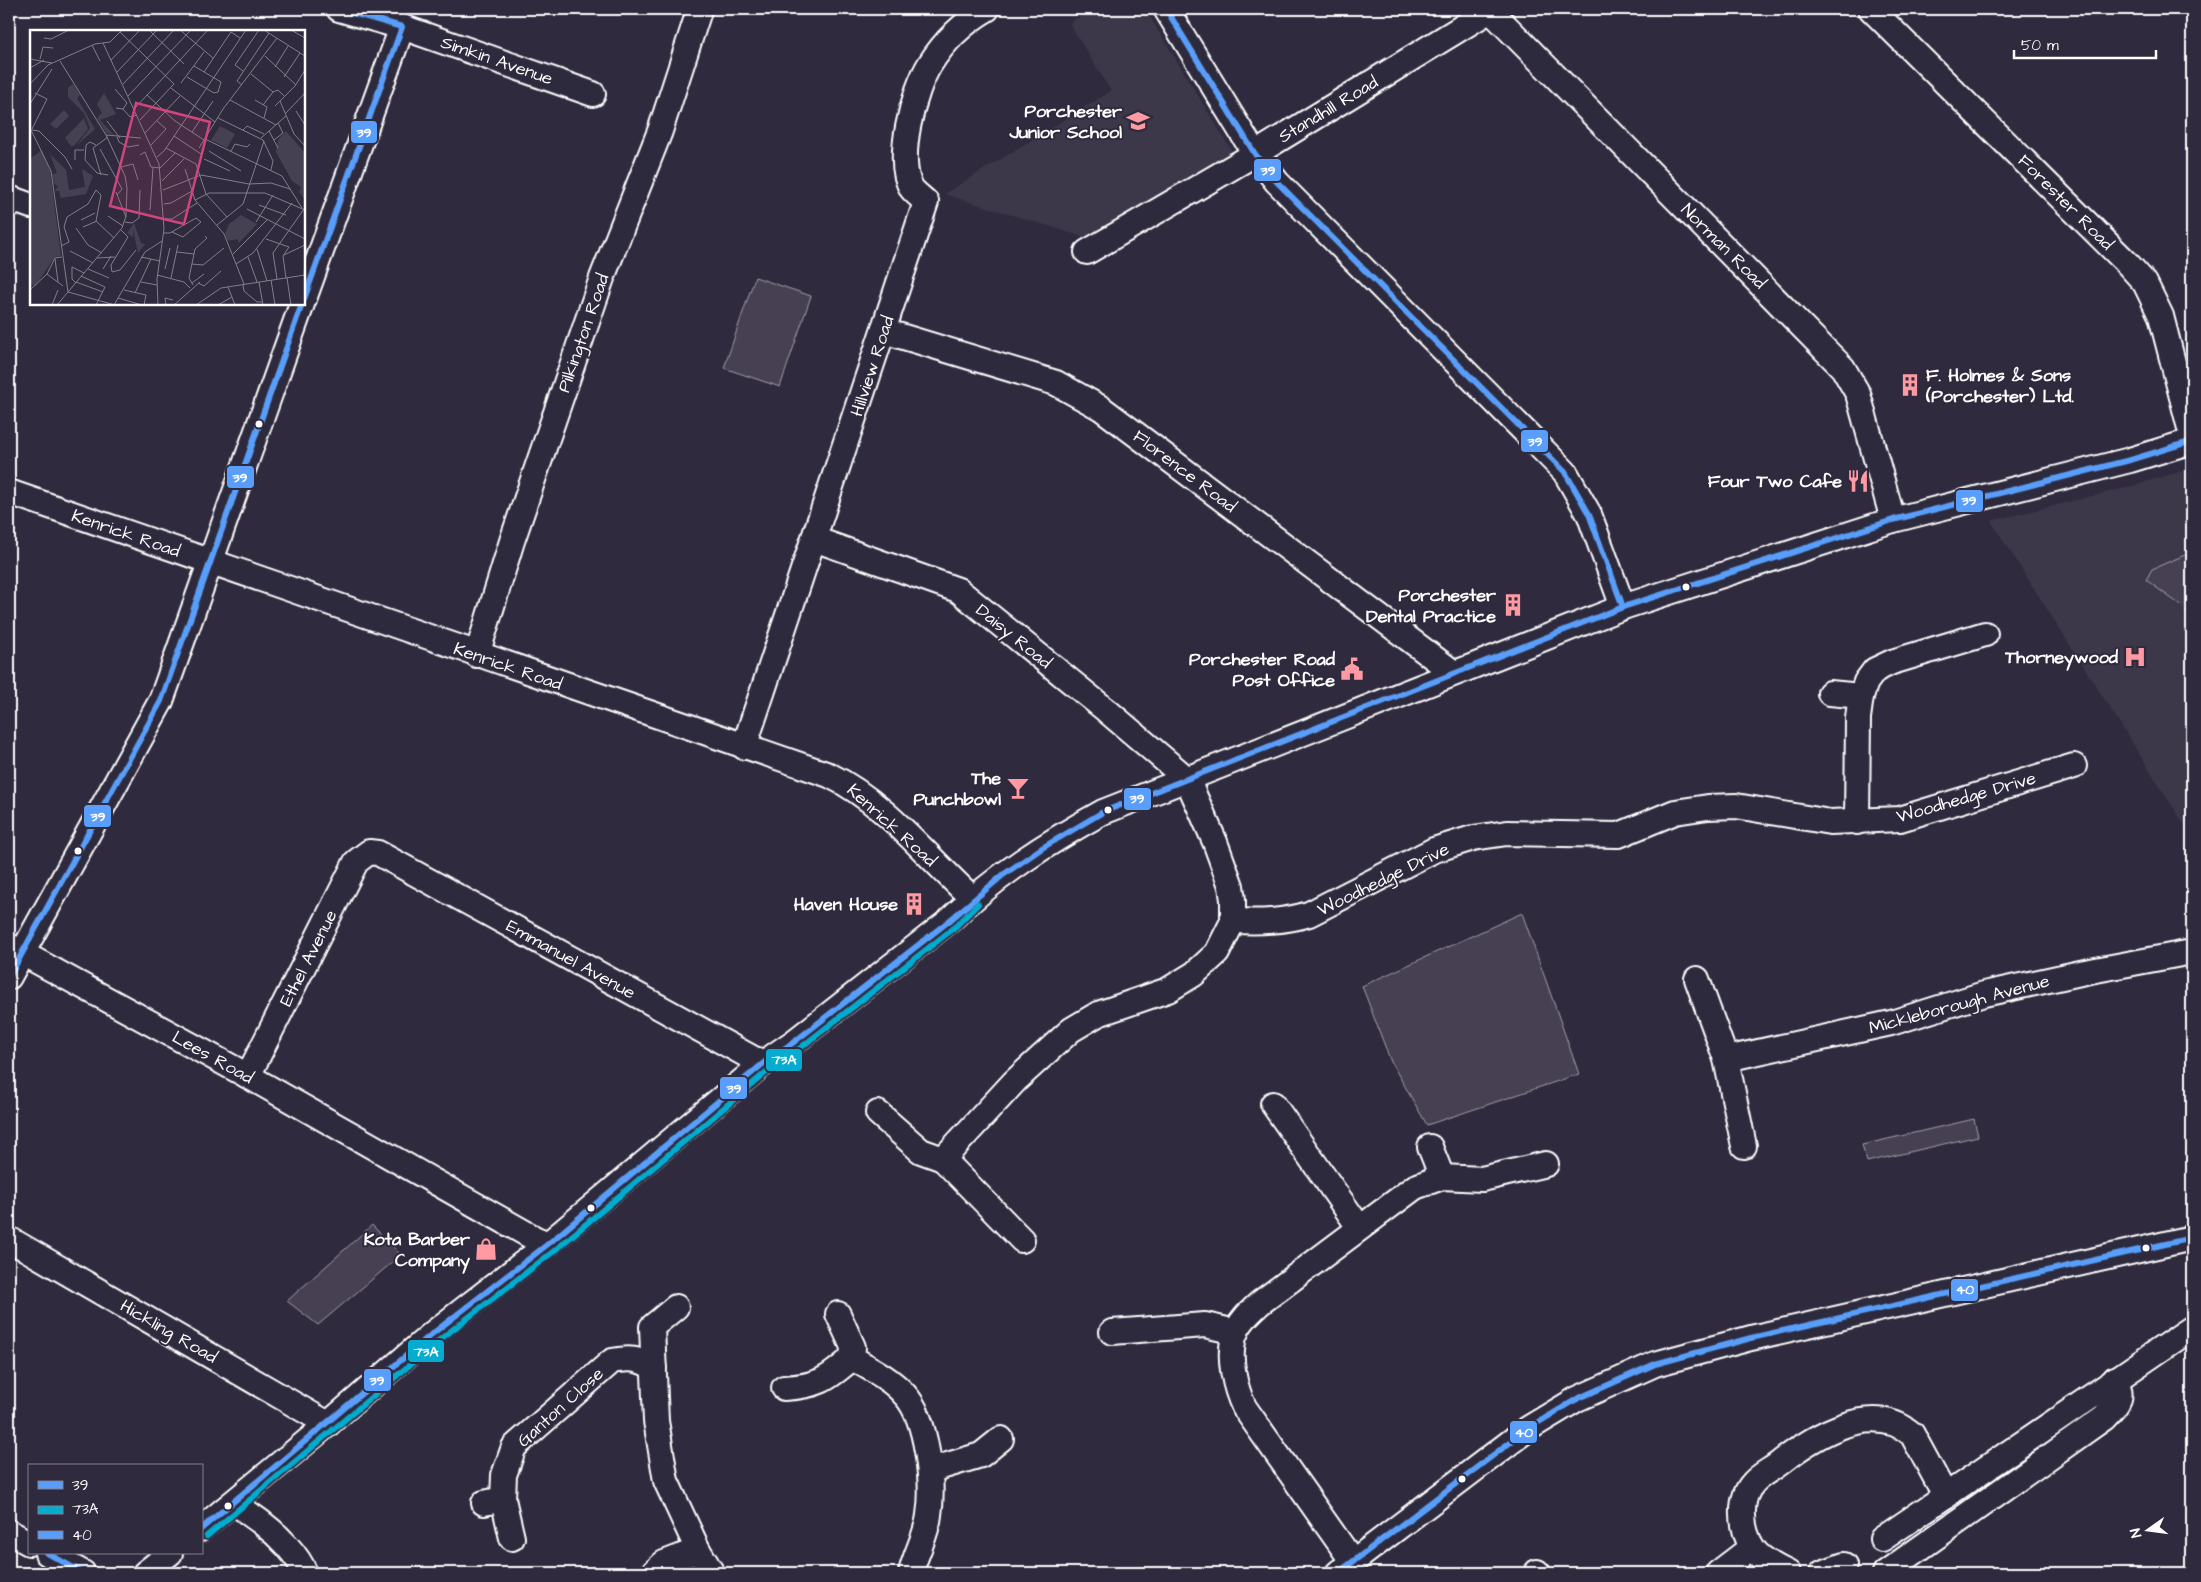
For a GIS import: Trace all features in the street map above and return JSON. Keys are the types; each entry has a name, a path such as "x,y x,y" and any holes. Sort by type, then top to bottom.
{"street":[{"name":"Simkin Avenue","path":"339,9 365,12 402,27 593,94"},
{"name":"Hillview Road","path":"744,747 926,202 912,188 906,173 904,154 910,119 918,90 929,65 945,43 965,22 987,9"},
{"path":"1166,9 1306,213 1565,472 1589,514 1623,607"},
{"name":"Standhill Road","path":"1086,252 1263,149 1491,9"},
{"name":"Norman Road","path":"1491,9 1843,368 1858,394 1893,520"},
{"name":"Forester Road","path":"1871,9 2127,262 2145,283 2161,316 2192,436"},
{"name":"Pilkington Road","path":"476,655 512,541 598,287 660,131 698,14"},
{"path":"305,296 402,27"},
{"path":"9,198 30,206"},
{"path":"9,977 15,949 162,701 302,305"},
{"name":"Florence Road","path":"884,330 1056,383 1101,408 1454,673"},
{"path":"202,1527 328,1424 432,1334 548,1244 765,1062 794,1042 949,921 972,898 1013,866 1077,826 1103,812 1623,607 1893,520 2130,460 2192,441"},
{"name":"Kenrick Road","path":"9,492 476,655 829,775 851,785 972,898"},
{"name":"Daisy Road","path":"814,539 958,590 1187,780"},
{"path":"1857,822 1860,696 1866,682 1875,670 1892,662 1985,634"},
{"path":"1830,693 1860,696"},
{"name":"Woodhedge Drive","path":"1232,921 1288,920 1309,914 1434,850 1472,838 1507,833 1620,835 1675,812 1708,807 1736,806 1830,822 1857,822 1900,818 2074,766"},
{"path":"943,1159 1014,1081 1064,1036 1098,1014 1168,990 1194,974 1218,952 1232,921 1234,900 1231,886 1215,842 1187,780"},
{"name":"Ethel Avenue","path":"248,1076 356,862 369,852 378,853"},
{"name":"Emmanuel Avenue","path":"378,853 688,1024 754,1059 765,1062"},
{"name":"Lees Road","path":"15,949 248,1076 534,1238 548,1244"},
{"name":"Mickleborough Avenue","path":"1726,1060 1891,1023 1984,994 2085,972 2192,952"},
{"path":"1697,979 1726,1060 1744,1146"},
{"path":"1273,1104 1359,1227"},
{"path":"878,1114 921,1151 943,1159 1022,1240"},
{"path":"1430,1147 1442,1177"},
{"path":"1546,1164 1482,1179 1442,1177 1415,1187 1359,1227 1260,1303 1240,1324 1236,1332 1234,1337 1233,1364 1238,1394 1244,1407 1346,1568 1529,1428 1577,1399 1655,1364 1751,1338 2192,1238"},
{"name":"Hickling Road","path":"9,1239 328,1424"},
{"path":"676,1307 652,1326 656,1421 666,1481 698,1550 712,1573"},
{"path":"784,1388 804,1387 820,1383 852,1358 853,1347 838,1314"},
{"path":"1112,1332 1205,1325 1236,1332"},
{"path":"1882,1539 2192,1328"},
{"name":"Ganton Close","path":"512,1538 493,1501 514,1447 612,1361 630,1358 642,1360 654,1368"},
{"path":"852,1358 892,1383 906,1395 914,1408 931,1470 929,1517 911,1573"},
{"path":"1885,1573 2104,1418 2117,1405 2120,1397 2121,1390 2115,1379"},
{"path":"1788,1573 1768,1561 1752,1547 1742,1513 1746,1494 1754,1482 1807,1442 1835,1428 1880,1421 1904,1428 1912,1434 1945,1495"},
{"path":"931,1470 981,1455 1001,1439"},
{"path":"236,1501 243,1512 263,1523 290,1550 305,1573"},
{"path":"9,1532 28,1542"},
{"path":"1718,1573 1752,1547"},
{"path":"653,1573 664,1563 698,1550"},
{"path":"50,1554 83,1573"},
{"path":"145,1573 169,1554"}],"shaded area":[{"name":"Porchester Junior School","path":"1093,9 1145,9 1232,151 1087,238 944,194 1111,91 1069,23"},
{"path":"755,277 811,296 780,387 724,368"},
{"name":"Thorneywood","path":"2192,468 2192,793 2185,826 1991,521 2129,487"},
{"path":"2192,552 2192,617 2179,604 2146,580 2152,569"},
{"path":"1522,913 1579,1074 1427,1125 1391,1062 1362,986"},
{"path":"1974,1119 1978,1136 1867,1162 1862,1145"},
{"path":"372,1225 401,1255 318,1325 287,1301"}],"transit line":[{"name":"39","path":"305,296 402,27 339,9"},
{"name":"39","path":"1166,9 1255,154 1277,182 1565,472 1589,514 1623,607"},
{"name":"39","path":"9,977 161,701 302,305"},
{"name":"39","path":"202,1528 432,1334 548,1244 765,1062 794,1042 949,921 1003,875 1042,848 1103,812 1623,607 1893,520 2130,460 2192,441"},
{"name":"73A","path":"207,1536 438,1341 554,1251 770,1069 799,1049 954,928 978,904"},
{"name":"40","path":"1338,1573 1529,1428 1577,1399 1655,1364 1751,1338 2192,1238"},
{"name":"39","path":"49,1554 83,1573"}],"place":[{"name":"Porchester Junior School","path":"1138,121"},
{"name":"F. Holmes & Sons (Porchester) Ltd.","path":"1910,385"},
{"name":"Four Two Cafe","path":"1858,481"},
{"name":"Porchester Dental Practice","path":"1513,605"},
{"name":"Thorneywood","path":"2135,657"},
{"name":"Porchester Road Post Office","path":"1352,669"},
{"name":"The Punchbowl","path":"1018,788"},
{"name":"Haven House","path":"914,904"},
{"name":"Kota Barber Company","path":"486,1249"}]}
